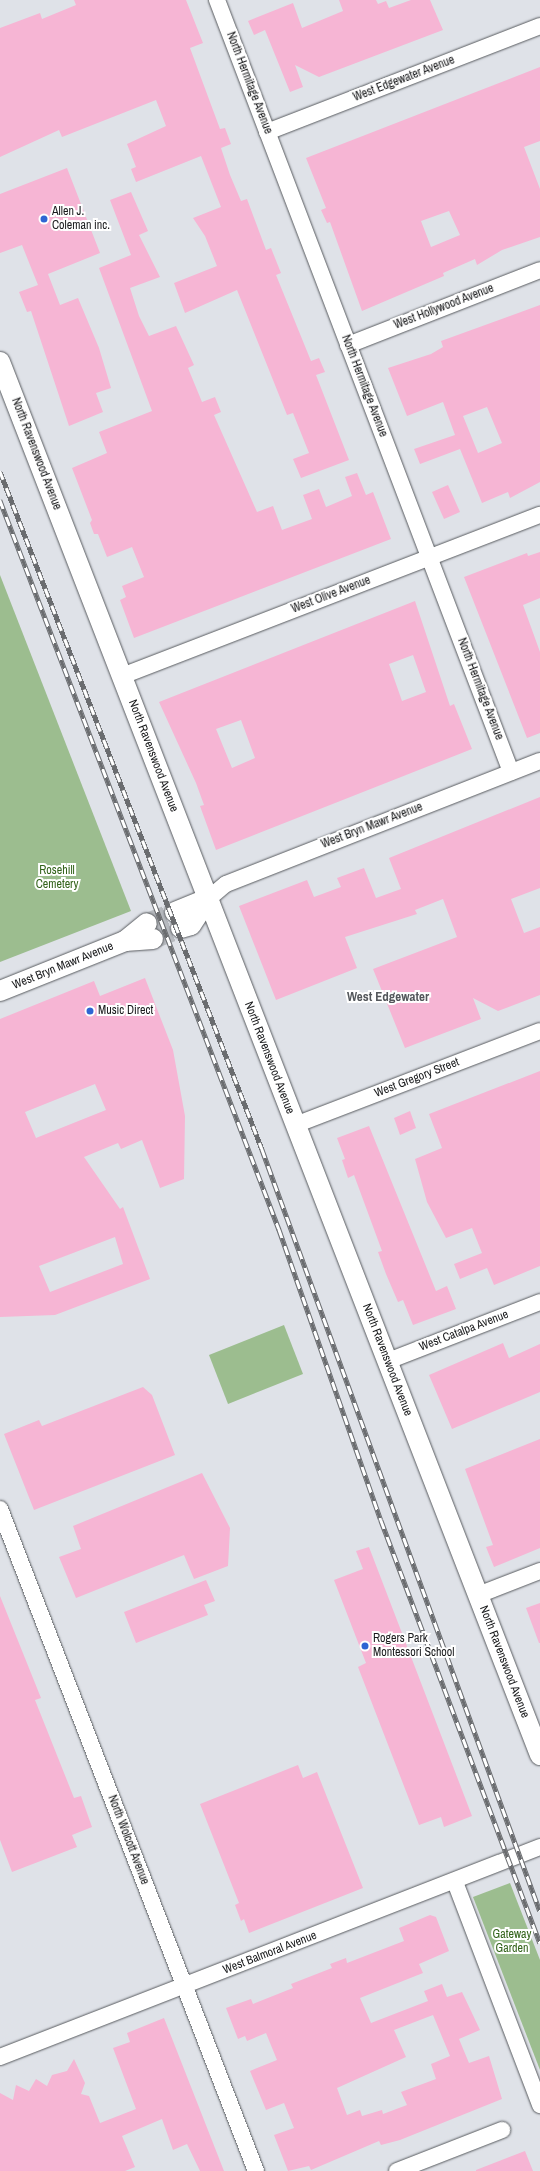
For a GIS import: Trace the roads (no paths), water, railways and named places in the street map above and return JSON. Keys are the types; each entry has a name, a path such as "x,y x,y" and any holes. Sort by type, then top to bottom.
{"street":[{"name":"North Hermitage Avenue","path":"217,0 511,772"},
{"name":"West Edgewater Avenue","path":"267,132 540,26"},
{"name":"West Hollywood Avenue","path":"348,345 540,270"},
{"name":"North Ravenswood Avenue","path":"0,362 540,1755"},
{"name":"West Olive Avenue","path":"122,676 540,515"},
{"name":"West Bryn Mawr Avenue","path":"178,920 192,925 208,899 226,884 540,761"},
{"name":"West Bryn Mawr Avenue","path":"0,991 150,931"},
{"name":"West Gregory Street","path":"295,1125 540,1031"},
{"name":"West Catalpa Avenue","path":"388,1361 540,1302"},
{"name":"North Wolcott Avenue","path":"0,1509 256,2171"},
{"path":"478,1595 540,1571"},
{"name":"West Balmoral Avenue","path":"0,2057 455,1882 540,1847"},
{"path":"455,1882 540,2105"},
{"path":"398,2171 502,2130"}],"tunnel":[{"path":"147,923 175,912"},
{"path":"153,939 181,928"}],"railway":[{"path":"0,471 262,1149 540,1911"},
{"path":"0,500 279,1229 381,1520 540,1943"}],"place":[{"name":"Allen J. Coleman inc.","path":"44,219"},
{"name":"Music Direct","path":"90,1011"},
{"name":"Rogers Park Montessori School","path":"365,1646"}],"district":[{"name":"West Edgewater","path":"388,997"}],"park label":[{"name":"Rosehill Cemetery","path":"57,878"},
{"name":"Gateway Garden","path":"512,1942"}]}
